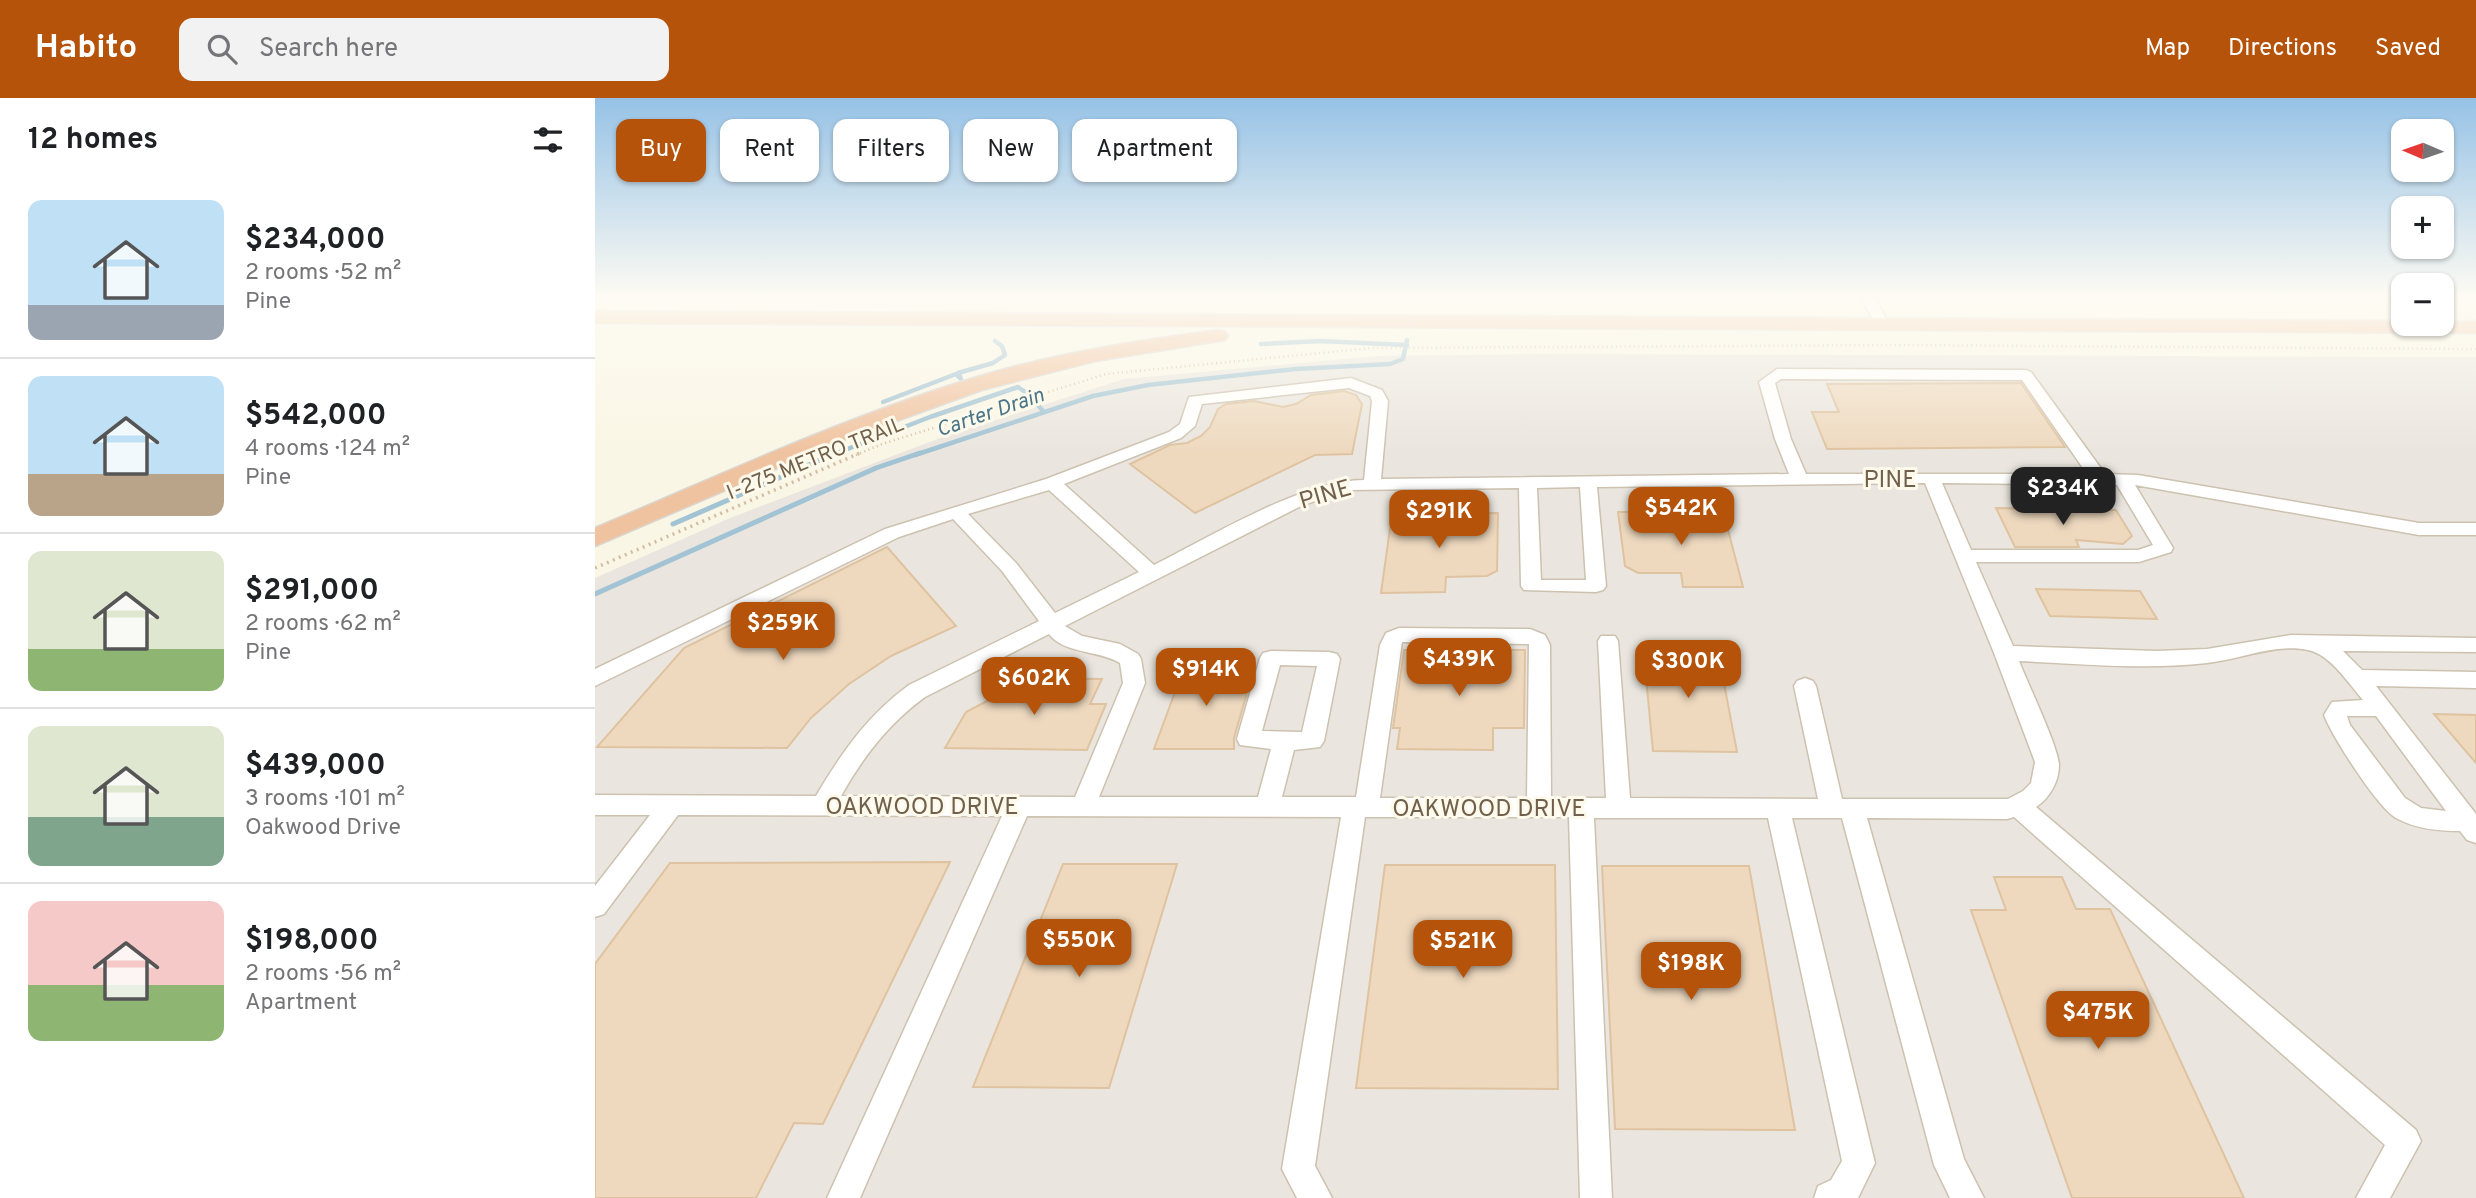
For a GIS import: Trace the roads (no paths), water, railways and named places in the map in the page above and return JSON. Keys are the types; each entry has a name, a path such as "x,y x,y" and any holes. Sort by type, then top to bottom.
{"highway":[{"path":"595,538 890,415 975,385 1125,349"}],"street":[{"path":"1800,480 1783,439 1767,382 1777,374 2026,375 2077,444 2099,479"},
{"path":"595,678 892,533 1052,483 1175,435 1187,426 1195,400 1351,383 1377,394 1380,401 1372,483"},
{"name":"PINE","path":"823,806 872,728 897,704 947,673 1316,493 1346,485 1931,478 2130,480 2419,528 2476,529"},
{"name":"OAKWOOD DRIVE","path":"596,807 1083,806 1990,811 2017,805 2037,794 2046,781 2047,762 2005,653 1931,478"},
{"path":"1963,556 2139,556 2164,548 2130,480"},
{"path":"1528,482 1531,586 1596,586 1588,481"},
{"path":"1052,483 1151,573"},
{"path":"956,512 1009,567 1060,634 1077,642 1113,649 1130,659 1134,683 1083,806"},
{"path":"1316,1198 1299,1169 1350,828 1361,807 1393,638 1399,635 1530,636 1538,640 1539,808"},
{"path":"1608,641 1619,808"},
{"path":"2317,644 2337,656 2358,678 2471,827"},
{"path":"2005,653 2170,658 2209,656 2256,646 2476,645"},
{"path":"1271,658 1329,659 1312,741 1284,741 1248,739 1271,658"},
{"path":"2358,678 2476,680"},
{"path":"1805,686 1950,1165 1968,1198"},
{"path":"2381,708 2340,708 2335,715 2340,728 2396,805 2409,815 2424,820 2471,827"},
{"path":"1268,807 1284,741"},
{"path":"595,906 672,805"},
{"path":"2017,805 2405,1142 2372,1198"},
{"path":"843,1198 1019,806"},
{"path":"1581,808 1596,1198"},
{"path":"1778,809 1859,1163 1843,1192 1831,1198"}],"waterway":[{"path":"960,376 958,373 993,363 1005,355 1003,349"},
{"name":"Carter Drain","path":"915,455 1093,396 1148,385 1296,369 1390,364 1403,359 1405,349"},
{"path":"883,402 956,374 961,379"},
{"path":"832,455 1018,387 1028,394"},
{"path":"1035,402 1044,412"},
{"path":"673,524 836,453"},
{"name":"Carter Drain","path":"595,594 876,468 920,453"}]}
